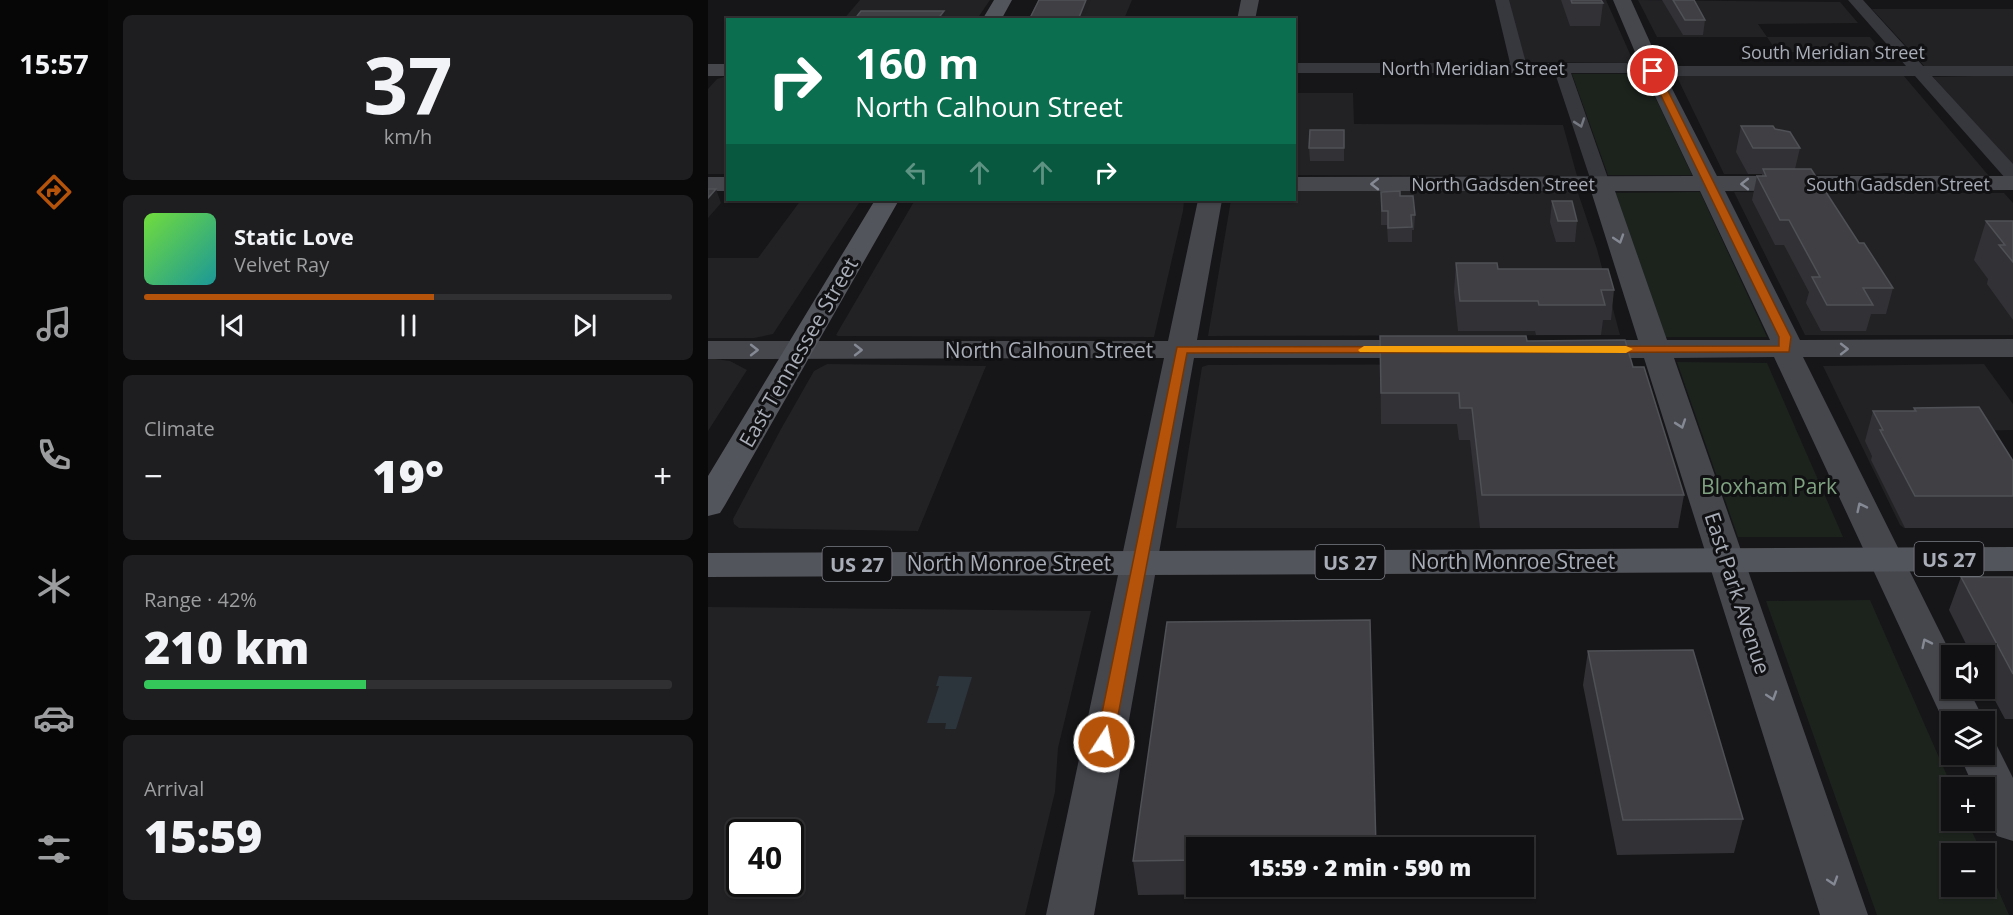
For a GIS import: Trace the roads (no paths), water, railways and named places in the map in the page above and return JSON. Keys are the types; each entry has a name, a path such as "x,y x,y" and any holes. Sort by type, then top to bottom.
{"main road":[{"path":"992,18 1003,0"},
{"name":"East Tennessee Street","path":"708,505 886,201"},
{"name":"US 27","path":"1886,560 2013,559"},
{"name":"North Monroe Street","path":"708,565 1886,560"}],"street":[{"path":"1246,18 1250,0"},
{"path":"1502,0 1519,68"},
{"path":"1622,0 1653,69 1785,337 1785,350 1960,711"},
{"path":"1855,0 2013,175"},
{"name":"North Meridian Street","path":"1296,68 1653,69"},
{"name":"East Park Avenue","path":"1561,68 1728,560 1844,915"},
{"name":"South Meridian Street","path":"1653,69 2013,71"},
{"name":"South Gadsden Street","path":"1711,184 2013,183"},
{"path":"708,184 726,184"},
{"name":"North Gadsden Street","path":"1296,184 1711,184"},
{"path":"1070,915 1210,201"},
{"path":"1553,349 2013,348"},
{"name":"North Calhoun Street","path":"708,350 1449,350"},
{"path":"1985,765 2013,823"}],"park label":[{"name":"Bloxham Park","path":"1769,486"}]}
